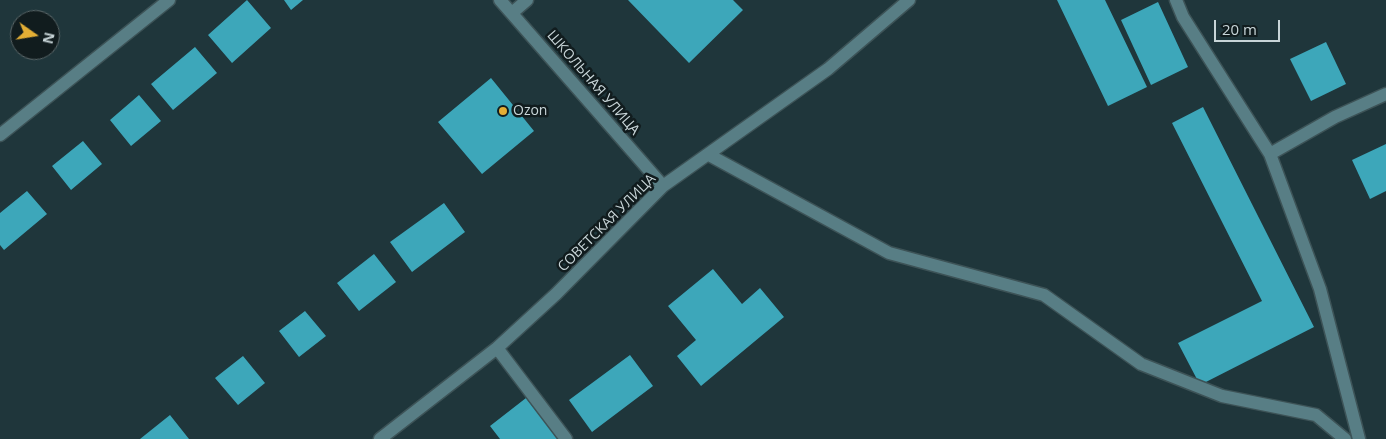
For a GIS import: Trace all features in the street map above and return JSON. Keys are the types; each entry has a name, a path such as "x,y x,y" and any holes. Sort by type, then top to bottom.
{"street":[{"path":"0,135 169,0"},
{"name":"ШКОЛЬНАЯ УЛИЦА","path":"500,0 663,186"},
{"path":"512,13 527,0"},
{"name":"СОВЕТСКАЯ УЛИЦА","path":"380,439 497,348 556,294 663,186 828,69 909,0"},
{"path":"1176,0 1183,16 1270,154 1320,289 1359,439"},
{"path":"1270,154 1335,118 1386,94"},
{"path":"709,155 889,253 1044,295 1142,364 1222,396 1316,415 1344,439"},
{"path":"497,348 566,439"}],"building":[{"path":"247,0 271,28 232,63 208,35"},
{"path":"284,0 303,0 291,10"},
{"path":"628,0 733,0 743,10 689,63"},
{"path":"1057,0 1105,0 1147,87 1108,106"},
{"path":"1158,2 1188,67 1151,85 1121,20"},
{"path":"1326,42 1346,84 1311,101 1290,59"},
{"path":"195,47 217,73 173,110 151,84"},
{"path":"491,78 534,131 482,174 438,122"},
{"path":"139,95 161,121 131,146 110,120"},
{"path":"1203,107 1314,327 1200,385 1178,343 1262,301 1172,123"},
{"path":"83,141 102,164 71,190 52,166"},
{"path":"1386,144 1386,191 1370,199 1352,160"},
{"path":"27,191 47,214 4,250 0,245 0,213"},
{"path":"444,203 465,232 412,272 390,242"},
{"path":"374,254 396,282 359,311 337,283"},
{"path":"713,269 742,304 760,288 784,317 701,386 677,356 696,340 668,306"},
{"path":"305,311 326,336 299,357 279,331"},
{"path":"630,355 653,386 592,432 569,400"},
{"path":"243,356 265,383 238,405 215,378"},
{"path":"526,398 558,439 500,439 490,426"},
{"path":"170,415 189,439 140,439"}],"place":[{"name":"Ozon","path":"503,111"}]}
